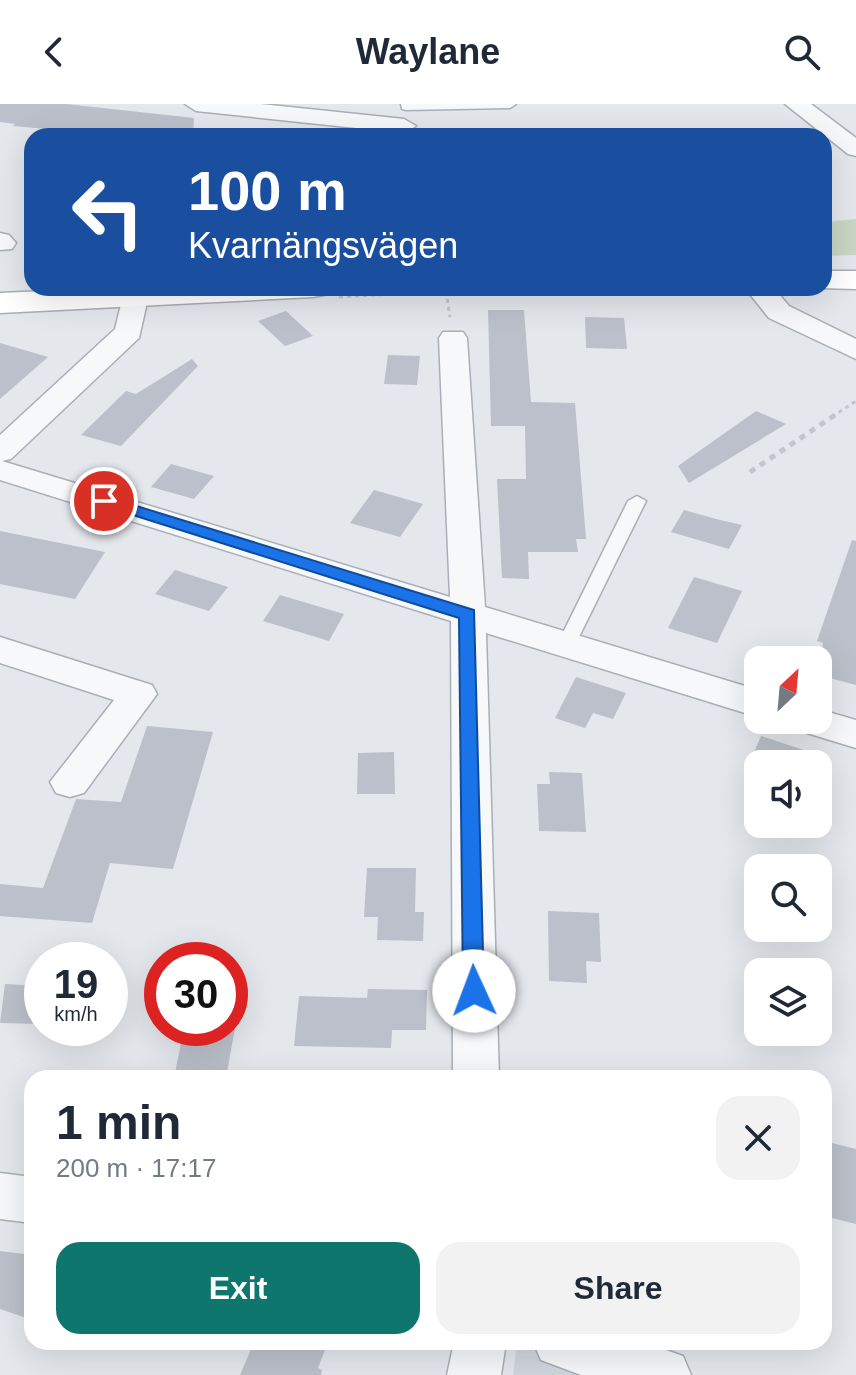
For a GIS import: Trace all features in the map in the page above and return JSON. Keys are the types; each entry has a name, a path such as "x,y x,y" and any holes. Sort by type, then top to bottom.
{"street":[{"path":"196,104 406,118"},
{"path":"796,104 827,128"},
{"path":"233,128 245,109"},
{"path":"832,131 855,149"},
{"path":"832,154 855,149"},
{"path":"832,280 856,280"},
{"path":"0,303 210,296"},
{"path":"766,296 779,312 856,350"},
{"path":"0,452 129,332 134,298"},
{"path":"453,338 468,614 476,1070"},
{"path":"0,470 744,700"},
{"path":"0,650 139,694 70,782"},
{"path":"832,727 856,734"},
{"path":"0,1196 24,1199"},
{"path":"474,1375 479,1350"},
{"path":"584,1350 664,1375"}],"lane":[{"path":"406,118 510,104"},
{"path":"566,645 637,501"}],"path":[{"path":"750,472 856,401"}],"shaded area":[{"path":"516,1350 536,1350 616,1375 513,1375"}],"green space":[{"path":"856,219 856,255 832,256 832,221"}],"building":[{"path":"0,104 66,104 194,118 193,128 36,128 0,122"},
{"path":"488,310 524,310 531,402 575,403 586,539 576,539 578,552 528,552 529,579 502,578 497,479 526,479 525,426 491,426"},
{"path":"286,311 313,336 285,346 258,321"},
{"path":"585,317 624,318 627,349 586,348"},
{"path":"0,343 48,357 0,399"},
{"path":"388,355 420,356 417,385 384,384"},
{"path":"192,359 198,366 121,446 81,435 126,391 136,394"},
{"path":"756,411 786,424 689,483 678,466"},
{"path":"171,464 214,476 194,499 151,487"},
{"path":"374,490 423,504 400,537 350,523"},
{"path":"684,510 742,525 729,549 671,532"},
{"path":"0,531 105,552 75,599 0,584"},
{"path":"852,540 856,541 856,685 832,679 832,646 823,646 823,643 817,641"},
{"path":"175,570 228,587 209,611 155,594"},
{"path":"694,577 742,591 717,643 668,628"},
{"path":"280,595 344,614 329,641 263,621"},
{"path":"576,677 626,693 613,719 593,713 585,728 555,718"},
{"path":"147,726 213,732 173,869 110,863 92,923 0,916 0,884 43,888 76,799 121,802"},
{"path":"761,736 804,750 755,750"},
{"path":"394,752 395,794 357,794 358,753"},
{"path":"549,772 582,773 586,832 539,831 537,784 550,784"},
{"path":"367,868 416,868 415,912 424,912 423,941 377,940 378,917 364,917"},
{"path":"548,911 599,913 601,962 586,961 587,983 549,981"},
{"path":"5,984 24,985 24,1024 0,1023"},
{"path":"368,989 427,990 426,1030 392,1030 391,1048 294,1046 299,996 367,998"},
{"path":"180,1046 232,1046 227,1070 176,1070"},
{"path":"832,1143 856,1149 856,1224 832,1218"},
{"path":"0,1251 24,1254 24,1317 0,1309"},
{"path":"251,1350 325,1350 318,1368 322,1370 321,1375 240,1375"}],"route":[{"path":"104,501 468,614 469,847 474,991"}]}
